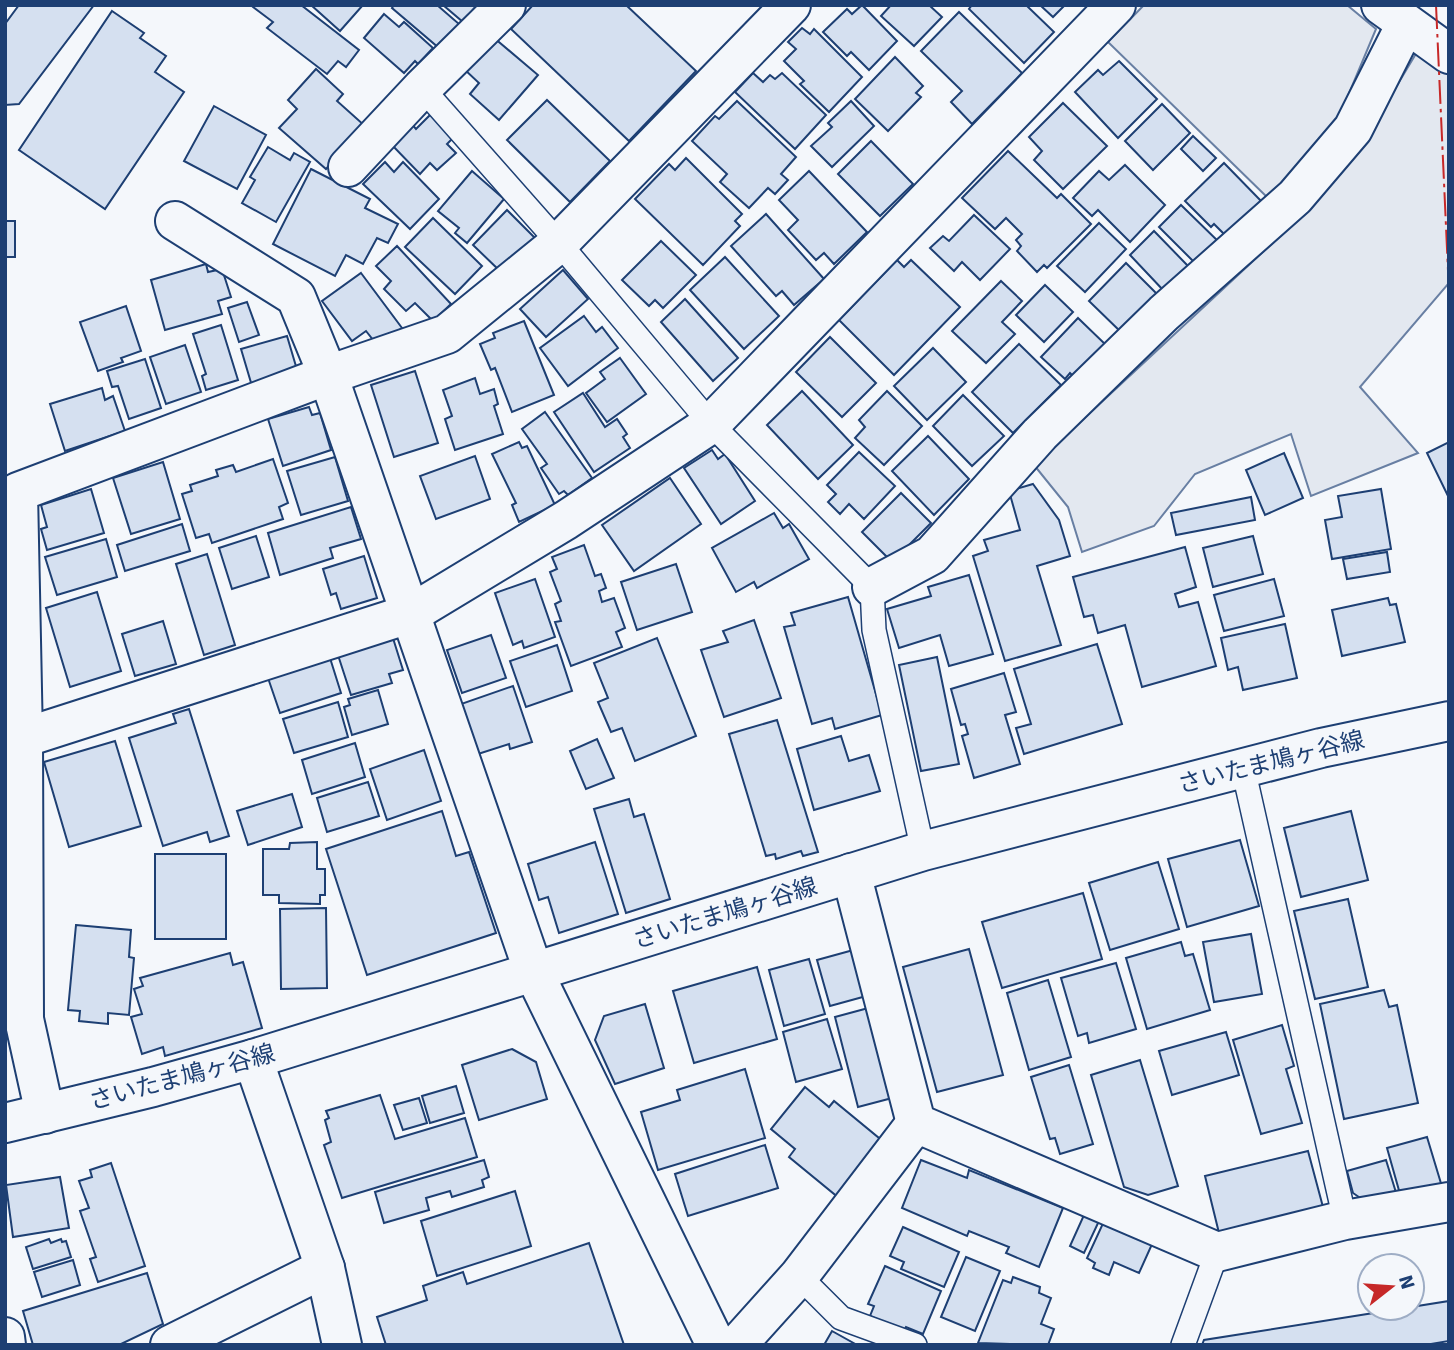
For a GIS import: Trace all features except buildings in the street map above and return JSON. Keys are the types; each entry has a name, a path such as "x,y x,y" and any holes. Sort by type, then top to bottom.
{"street":[{"path":"348,167 422,88 506,5"},
{"path":"45,1114 15,1018 23,738 18,492 328,375 447,334 559,243 791,5"},
{"path":"23,738 412,613 566,520 711,424 1116,5"},
{"path":"872,587 932,555 1040,433 1164,313 1295,197 1353,129 1394,15 1449,54"},
{"path":"175,221 296,297 328,375 412,613 534,973 716,1345"},
{"name":"さいたま鳩ヶ谷線","path":"5,1123 153,1087 253,1059 923,851 1321,748 1449,721"},
{"path":"851,873 916,1123"},
{"path":"253,1059 325,1268 342,1345"},
{"path":"916,1123 1217,1252 1345,1220 1449,1202"},
{"path":"737,1345 799,1276 916,1123"},
{"path":"170,1345 325,1268"},
{"path":"5,1338 6,1345"}],"lane":[{"path":"422,88 559,243 711,424 872,587 874,630 923,851"},
{"path":"1243,768 1345,1220"},
{"path":"1183,1345 1217,1252"},
{"path":"799,1276 841,1318 915,1345"}],"shaded area":[{"path":"1144,5 1347,5 1376,29 1340,115 1270,200 1108,42"},
{"path":"1417,52 1449,74 1449,283 1360,387 1418,453 1311,496 1291,434 1195,474 1154,526 1082,552 1068,507 1034,465 1295,222 1365,139"}],"power":[{"path":"1436,5 1449,293"}]}
